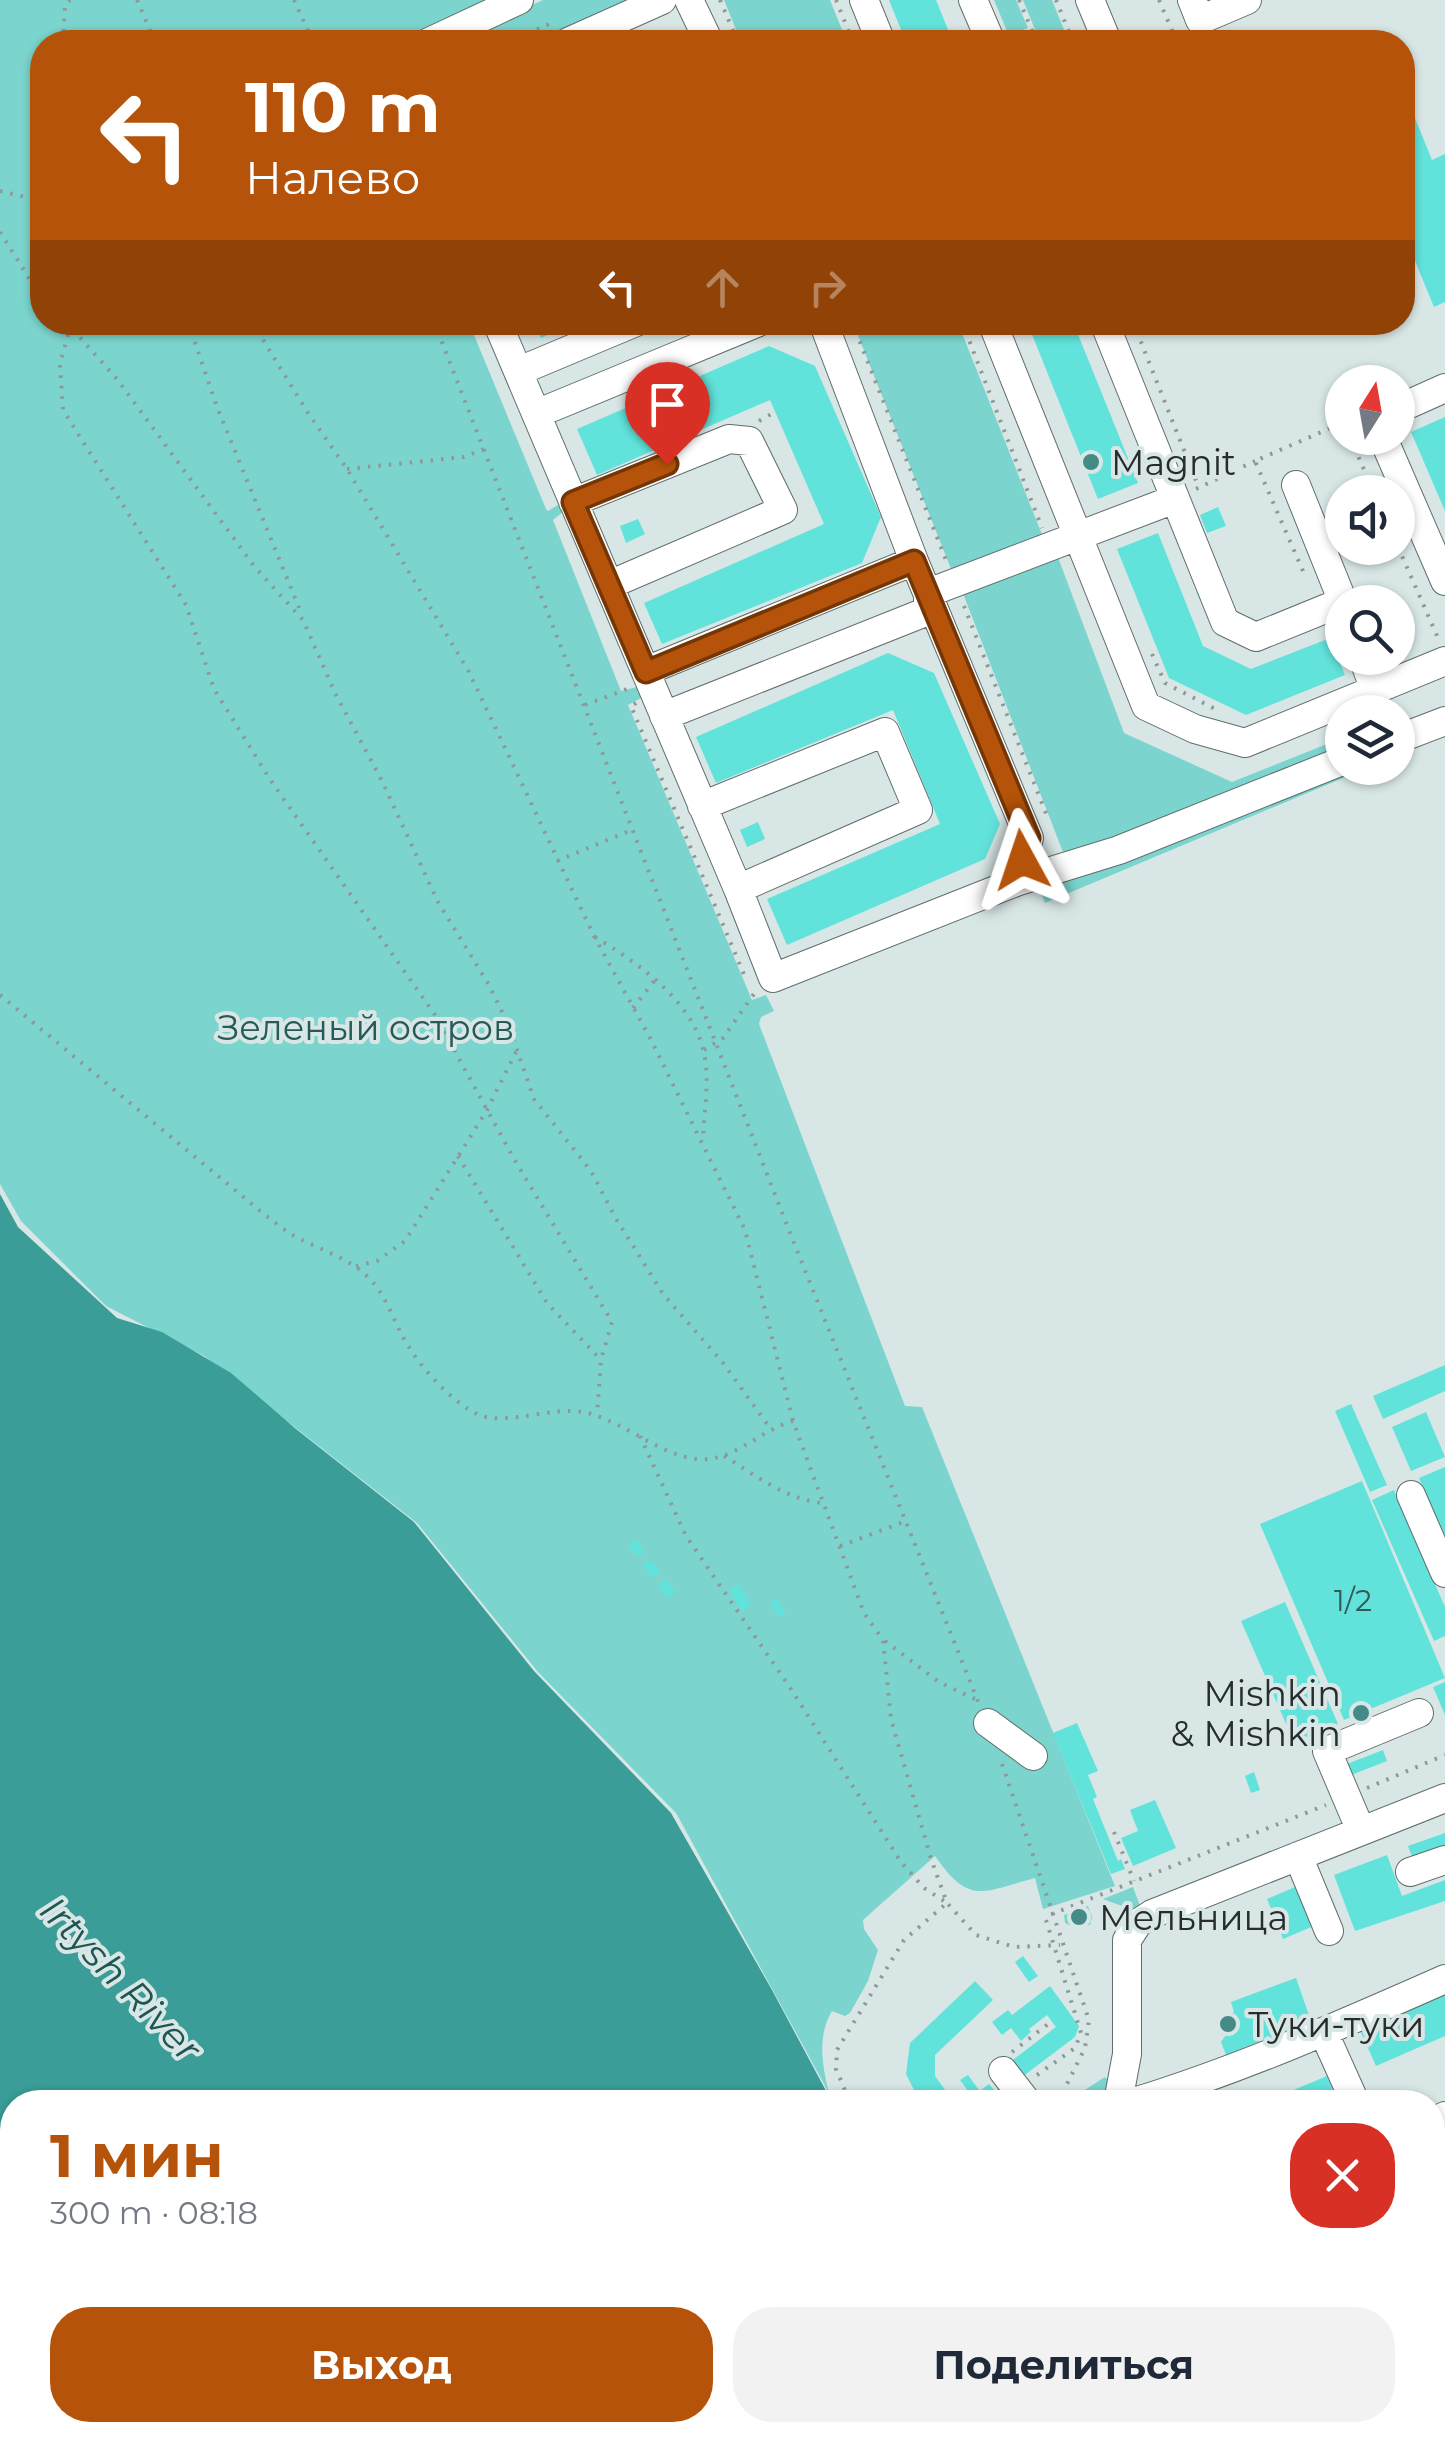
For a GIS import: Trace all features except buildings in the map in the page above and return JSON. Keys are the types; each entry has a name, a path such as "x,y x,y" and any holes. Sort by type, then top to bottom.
{"street":[{"path":"455,30 520,0"},
{"path":"595,30 662,0"},
{"path":"690,0 704,30"},
{"path":"864,0 876,30"},
{"path":"974,0 992,30"},
{"path":"1090,0 1102,30"},
{"path":"1192,0 1200,20 1247,0"},
{"path":"503,335 609,585 647,693 702,806 773,978 1016,882 1119,850 1325,768"},
{"path":"519,371 605,335"},
{"path":"536,414 727,335"},
{"path":"829,335 914,561 1029,838 1016,882"},
{"path":"997,335 1146,706 1196,729 1245,743 1375,690 1444,655"},
{"path":"1110,335 1187,493 1225,622 1256,637 1325,609"},
{"path":"1415,401 1445,388"},
{"path":"573,502 729,440 749,441 782,510 609,585"},
{"path":"1390,455 1445,580"},
{"path":"1296,485 1335,585"},
{"path":"928,593 1187,493"},
{"path":"647,693 914,561"},
{"path":"647,693 928,611 928,593"},
{"path":"1369,675 1375,690"},
{"path":"1415,733 1445,721"},
{"path":"702,806 885,732 918,810 738,889"},
{"path":"1411,1495 1445,1573"},
{"path":"982,1711 1034,1756"},
{"path":"1361,1831 1327,1750 1418,1712"},
{"path":"1120,2090 1127,2054 1127,1940 1138,1922 1445,1798"},
{"path":"1298,1856 1329,1931"},
{"path":"1410,1872 1445,1860"},
{"path":"1175,2090 1445,1980"},
{"path":"1324,2032 1350,2090"}],"path":[{"path":"63,30 63,3 70,0"},
{"path":"136,0 150,30"},
{"path":"294,0 308,30"},
{"path":"720,0 733,30"},
{"path":"836,0 848,30"},
{"path":"1020,0 1032,30"},
{"path":"1056,0 1068,30"},
{"path":"1159,0 1172,30"},
{"path":"0,191 30,198"},
{"path":"0,232 30,279"},
{"path":"68,335 60,364 64,410 186,605 214,689 271,781 435,1016 612,1322 601,1360 597,1415"},
{"path":"77,335 148,418 254,566 304,620"},
{"path":"193,335 218,407 335,693 382,781 438,902 488,985 534,1100 592,1171 615,1217 663,1294 723,1363 770,1428"},
{"path":"260,335 308,414 347,468 469,672 594,936 745,1230 793,1421 864,1612 883,1640 982,1711"},
{"path":"439,335 982,1711 1035,1855 1089,2020 1085,2048 1064,2090"},
{"path":"967,335 1047,539"},
{"path":"1138,335 1187,493 1255,461"},
{"path":"1315,436 1325,432"},
{"path":"347,468 464,457 484,449"},
{"path":"1406,565 1444,655"},
{"path":"1150,648 1164,683 1231,717"},
{"path":"585,705 647,693"},
{"path":"647,693 631,706 746,977"},
{"path":"557,861 634,828"},
{"path":"594,936 629,957 690,1016 704,1050 702,1144"},
{"path":"632,1008 654,981"},
{"path":"0,995 265,1215 292,1235 356,1266 386,1298 405,1341 421,1363 475,1413 504,1417 568,1410 597,1415 681,1456 707,1459 724,1456 770,1428 793,1421"},
{"path":"704,1050 716,1044 752,998"},
{"path":"690,1016 704,1010"},
{"path":"356,1266 377,1260 405,1241 487,1110 516,1050"},
{"path":"458,1156 546,1303 601,1360"},
{"path":"640,1436 686,1536 791,1689 901,1862 924,1888 948,1903 976,1936 1014,1947 1053,1948 1062,1944"},
{"path":"724,1456 779,1490 822,1503"},
{"path":"839,1546 906,1521"},
{"path":"883,1640 891,1719 948,1903"},
{"path":"1017,2077 1075,2048 1082,2033 1060,1973 1062,1962 1053,1948 1046,1920 1052,1914 1445,1755"},
{"path":"1114,1832 1134,1882"},
{"path":"845,2090 836,2069 837,2050 904,1940 948,1903"},
{"path":"1066,2009 1073,2003"},
{"path":"1017,2077 1052,2021"}],"green space":[{"name":"Зеленый остров","path":"0,0 495,0 431,30 30,30 30,335 474,335 546,509 561,503 564,511 553,520 621,691 637,687 641,698 628,705 752,1000 766,995 774,1011 761,1017 759,1024 905,1406 922,1407 1115,1886 1043,1909 1035,1878 1002,1888 968,1889 935,1856 863,1920 864,1929 878,1950 868,1981 850,2013 845,2016 832,2011 827,2021 822,2051 827,2090 676,1813 538,1672 417,1523 204,1356 106,1306 21,1221 0,1184"},
{"path":"543,0 632,0 563,30 477,30"},
{"path":"724,0 830,0 842,30 736,30"},
{"path":"994,0 1016,0 1028,28 1006,30"},
{"path":"1023,0 1052,0 1064,30 1035,30"},
{"path":"858,335 963,335 1043,537 953,574"},
{"path":"1056,552 1124,733 1232,782 1325,745 1326,785 1045,903 1035,879 1066,860 962,591"},
{"path":"1133,1887 1140,1906 1130,1909 1103,1899"},
{"path":"1088,1906 1090,1925 1076,1928 1065,1923 1064,1915"},
{"path":"1105,2077 1115,2087 1113,2090 1085,2090"}],"water":[{"name":"Irtysh River","path":"0,1194 18,1227 117,1318 162,1332 231,1373 414,1522 534,1671 671,1813 826,2090 0,2090"}],"place":[{"name":"Magnit","path":"1091,462"},
{"name":"Mishkin & Mishkin","path":"1361,1713"},
{"name":"Мельница","path":"1079,1917"},
{"name":"Туки-туки","path":"1228,2024"}],"route":[{"path":"667,464 573,502 646,672 914,561 1029,838 1022,860"}]}
